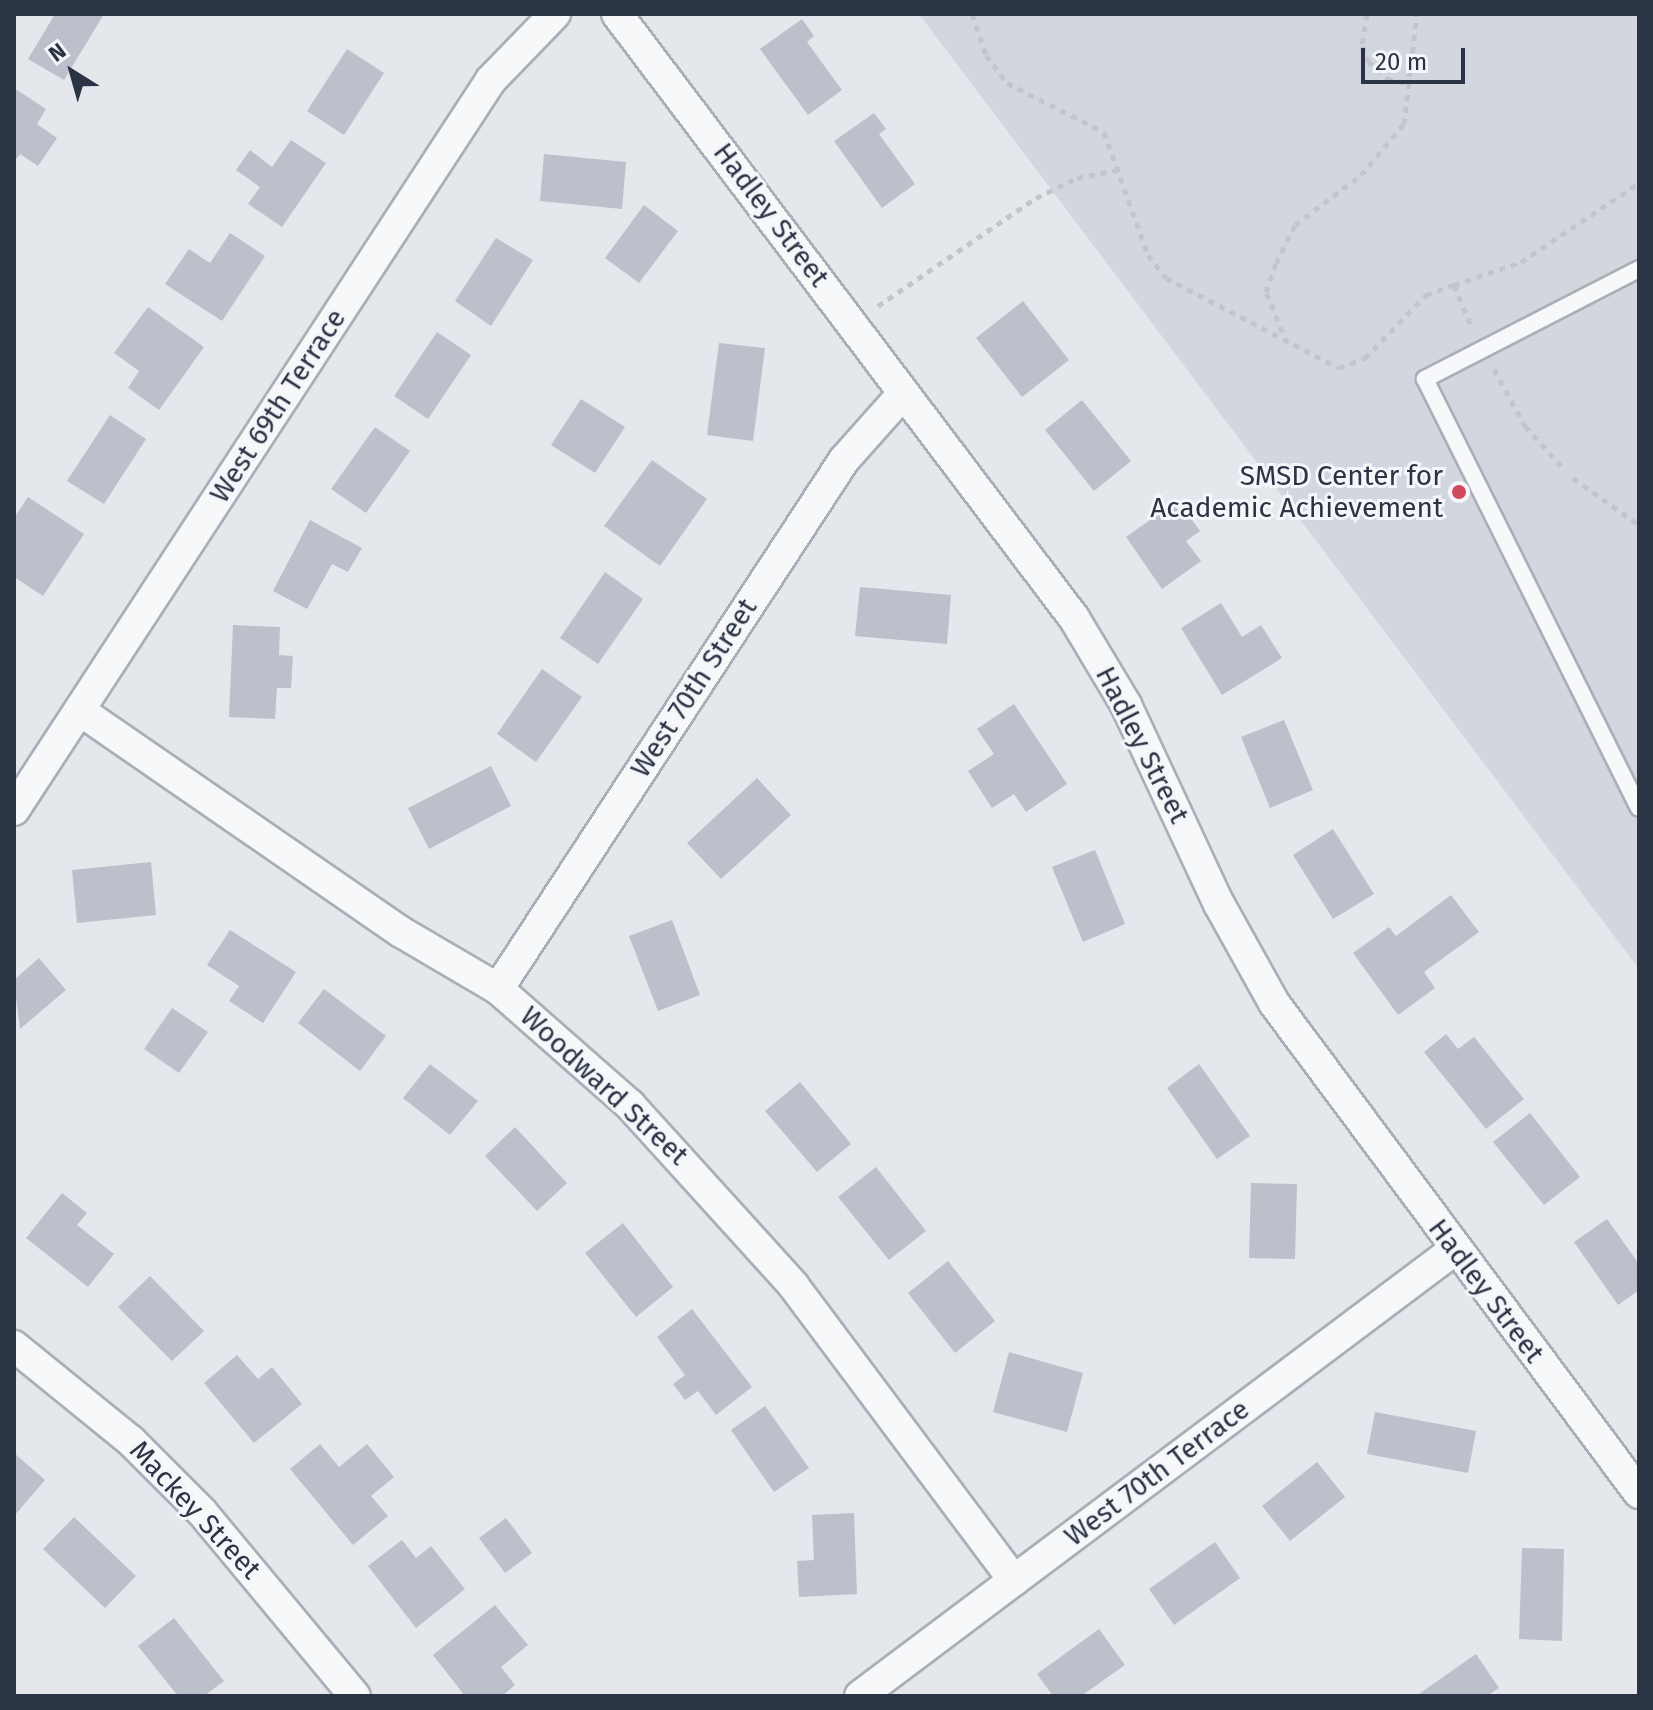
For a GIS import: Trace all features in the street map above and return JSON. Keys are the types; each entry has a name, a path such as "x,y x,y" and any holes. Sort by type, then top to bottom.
{"street":[{"name":"West 69th Terrace","path":"14,810 82,712 491,80 555,14"},
{"name":"Hadley Street","path":"617,14 852,324 901,396 1074,618 1126,705 1219,904 1274,1003 1454,1250 1639,1493"},
{"name":"West 70th Street","path":"498,989 844,460 901,396"},
{"name":"Woodward Street","path":"82,712 401,932 498,989 630,1105 718,1195 1014,1580"},
{"name":"West 70th Terrace","path":"860,1696 1454,1250"},
{"name":"Mackey Street","path":"14,1346 131,1441 202,1512 355,1696"}],"lane":[{"path":"1639,269 1425,379 1639,808"}],"path":[{"path":"972,14 986,55 1007,83 1104,132 1148,255 1166,278 1289,346 1339,368 1365,358 1405,311 1454,285 1521,262 1639,183"},
{"path":"1367,14 1362,46 1368,61 1387,79 1408,83"},
{"path":"1289,346 1266,292 1289,238 1385,152 1409,104 1407,58 1417,14"},
{"path":"852,324 1036,198 1077,178 1118,170"},
{"path":"1454,285 1462,308"},
{"path":"1494,368 1510,401 1564,469"},
{"path":"1573,478 1639,525"}],"shaded area":[{"name":"SMSD Center for Academic Achievement","path":"919,14 1639,14 1639,969"}],"building":[{"path":"55,14 104,14 64,80 28,59"},
{"path":"802,19 814,36 807,42 842,90 808,115 760,49"},
{"path":"347,49 384,73 344,135 307,111"},
{"path":"14,88 46,109 37,124 57,138 38,166 20,154 14,162"},
{"path":"874,113 886,129 879,134 915,184 882,208 834,141"},
{"path":"291,140 326,163 282,227 248,204 260,187 236,170 250,150 272,167"},
{"path":"544,154 626,162 622,209 540,201"},
{"path":"644,205 678,231 639,283 605,258"},
{"path":"230,233 265,256 222,321 165,284 189,249 210,263"},
{"path":"496,238 533,260 491,326 455,301"},
{"path":"1023,301 1069,360 1022,397 976,338"},
{"path":"148,307 204,347 159,410 128,388 139,371 114,353"},
{"path":"437,332 471,355 428,419 394,396"},
{"path":"719,343 765,348 753,441 707,435"},
{"path":"581,399 625,427 595,473 551,445"},
{"path":"1082,400 1131,461 1094,491 1045,430"},
{"path":"110,415 146,439 104,504 67,481"},
{"path":"375,427 410,451 366,513 331,489"},
{"path":"652,460 707,499 660,566 604,526"},
{"path":"28,497 84,534 43,596 14,577 14,518"},
{"path":"1178,500 1200,531 1186,541 1201,561 1162,589 1126,537"},
{"path":"310,520 362,548 348,572 332,564 307,609 273,591"},
{"path":"605,572 643,599 598,664 560,638"},
{"path":"860,587 951,595 947,644 855,636"},
{"path":"1221,603 1242,637 1261,625 1282,658 1222,695 1181,628"},
{"path":"233,625 280,627 279,655 293,656 291,688 277,688 275,719 229,717"},
{"path":"542,669 582,697 536,762 497,734"},
{"path":"1014,704 1067,784 1026,812 1014,794 992,808 968,771 994,754 977,729"},
{"path":"1284,720 1313,790 1270,808 1241,737"},
{"path":"491,766 511,806 429,849 408,808"},
{"path":"757,778 791,815 721,879 687,843"},
{"path":"1333,829 1374,894 1333,919 1293,855"},
{"path":"1095,850 1125,924 1083,942 1052,867"},
{"path":"151,862 156,915 77,923 72,870"},
{"path":"1451,895 1479,932 1424,972 1435,988 1398,1015 1353,953 1389,927 1396,936"},
{"path":"672,920 700,995 658,1011 629,936"},
{"path":"230,930 296,972 263,1023 229,1001 239,986 207,965"},
{"path":"39,958 66,990 20,1029 14,980"},
{"path":"324,989 386,1036 360,1071 298,1023"},
{"path":"172,1008 208,1032 179,1073 144,1049"},
{"path":"1446,1034 1458,1049 1474,1037 1524,1099 1486,1129 1424,1052"},
{"path":"430,1064 478,1101 450,1135 403,1098"},
{"path":"1199,1064 1250,1136 1217,1159 1167,1088"},
{"path":"800,1082 851,1144 817,1172 765,1111"},
{"path":"1530,1113 1580,1177 1544,1205 1493,1142"},
{"path":"515,1127 567,1183 537,1211 485,1156"},
{"path":"876,1167 926,1231 889,1260 838,1197"},
{"path":"1251,1183 1297,1184 1295,1259 1249,1258"},
{"path":"62,1193 87,1213 77,1225 114,1254 88,1287 26,1238"},
{"path":"1607,1219 1639,1264 1639,1290 1618,1305 1574,1242"},
{"path":"623,1223 673,1287 636,1317 585,1253"},
{"path":"948,1261 995,1321 955,1353 908,1293"},
{"path":"150,1276 204,1331 172,1361 118,1307"},
{"path":"692,1309 752,1387 716,1415 698,1391 685,1400 673,1384 685,1375 657,1337"},
{"path":"1009,1352 1083,1373 1067,1432 993,1412"},
{"path":"237,1355 258,1379 272,1367 302,1404 254,1443 204,1383"},
{"path":"765,1406 809,1468 774,1492 731,1430"},
{"path":"1375,1412 1476,1431 1468,1473 1367,1454"},
{"path":"320,1444 339,1467 367,1444 394,1477 371,1496 388,1516 353,1545 290,1469"},
{"path":"14,1453 45,1480 14,1516"},
{"path":"1317,1462 1345,1497 1290,1541 1262,1506"},
{"path":"854,1513 857,1594 799,1597 797,1561 814,1560 812,1515"},
{"path":"74,1517 136,1576 105,1608 43,1549"},
{"path":"506,1518 532,1553 505,1573 479,1538"},
{"path":"402,1540 416,1558 431,1546 465,1589 416,1628 368,1566"},
{"path":"1215,1542 1240,1578 1174,1625 1149,1589"},
{"path":"1522,1548 1564,1549 1562,1641 1519,1639"},
{"path":"495,1605 528,1645 501,1667 515,1685 502,1696 465,1696 433,1655"},
{"path":"174,1618 224,1681 204,1696 178,1696 138,1646"},
{"path":"1099,1629 1125,1665 1081,1696 1053,1696 1037,1674"},
{"path":"1476,1654 1499,1688 1487,1696 1416,1696"}],"place":[{"name":"SMSD Center for Academic Achievement","path":"1459,492"}]}
